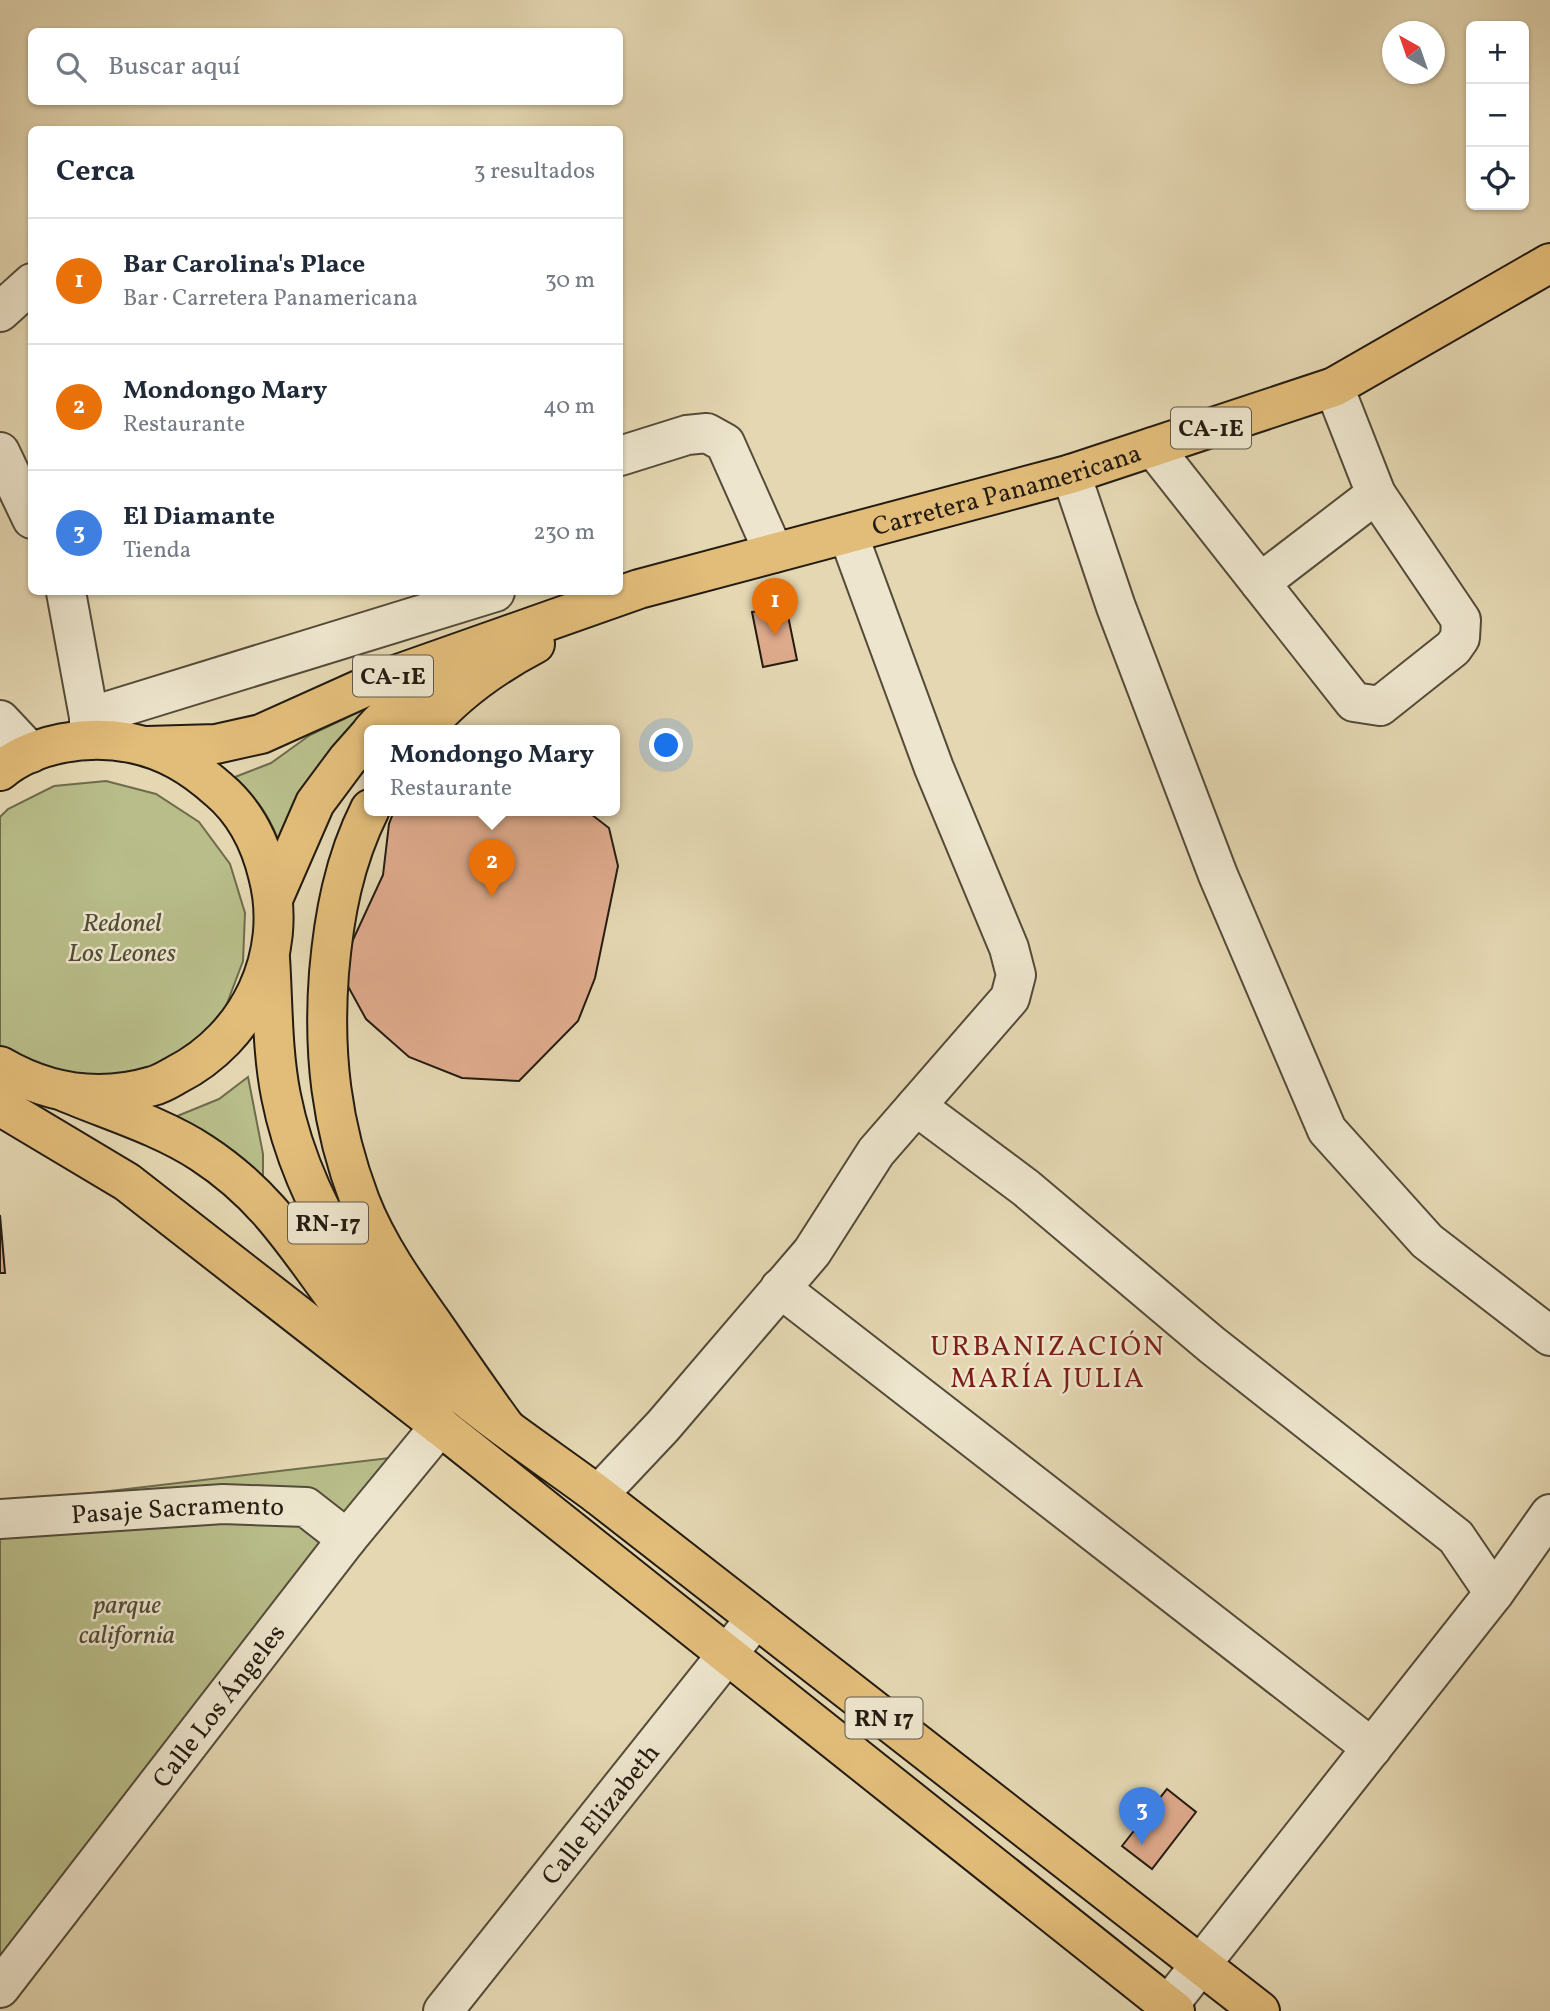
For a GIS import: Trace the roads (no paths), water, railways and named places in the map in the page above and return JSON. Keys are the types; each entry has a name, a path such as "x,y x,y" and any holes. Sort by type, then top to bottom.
{"main road":[{"name":"Carretera Panamericana","path":"629,586 774,553 1071,474 1334,387 1550,263"},
{"name":"Carretera Panamericana","path":"147,746 216,744 261,734 381,680 605,595"},
{"name":"Carretera Panamericana","path":"377,725 423,686 464,661 609,595"},
{"path":"429,725 468,687 497,665 614,595"},
{"name":"CA-1E","path":"0,1066 25,1081 65,1092 110,1094 154,1086 194,1066 228,1037 254,1000 270,958 274,897 261,846 233,802 194,768 147,746 118,741 89,729 60,744 9,764"},
{"name":"Carretera Panamericana","path":"274,897 315,803 364,740"},
{"path":"366,816 346,869 332,935 327,1007 328,1070 332,1102 360,1200 384,1250 461,1367 506,1428"},
{"name":"RN-17","path":"270,958 281,1098 297,1155 320,1209 371,1294 432,1369 506,1428"},
{"name":"RN-17","path":"65,1092 176,1138 202,1153 247,1187 294,1238 348,1317 440,1426"},
{"path":"0,1106 127,1182 440,1426"},
{"name":"RN 17","path":"440,1426 1172,2008"},
{"name":"RN 17","path":"506,1428 598,1494 1260,2011"}],"street":[{"path":"0,312 28,287"},
{"path":"1153,447 1354,702 1380,706 1453,648 1461,638 1461,620 1376,495 1334,387"},
{"path":"623,455 687,435 707,433 724,443 774,553"},
{"path":"0,452 28,511"},
{"path":"1071,474 1116,607 1218,875 1327,1130 1427,1241 1550,1336"},
{"path":"1260,583 1376,495"},
{"path":"598,1494 663,1426 812,1252 876,1152 1010,998 1016,975 1009,948 934,768 848,534"},
{"path":"67,595 89,729 486,595"},
{"path":"0,720 9,764"},
{"path":"916,1106 1026,1188 1212,1345 1456,1537 1494,1593"},
{"path":"780,1289 1372,1748"},
{"name":"Calle Los Ángeles","path":"0,1988 347,1539 440,1426"},
{"name":"Pasaje Sacramento","path":"0,1518 223,1504 306,1507 347,1539"},
{"path":"1172,2008 1201,1966 1494,1593 1550,1514"},
{"name":"Calle Elizabeth","path":"443,2011 756,1618"}],"place":[{"name":"Bar Carolina's Place","path":"775,636"},
{"name":"Mondongo Mary","path":"492,897"},
{"name":"El Diamante","path":"1142,1845"}],"district":[{"name":"URBANIZACIÓN MARÍA JULIA","path":"1048,1361"}],"park label":[{"name":"Redonel Los Leones","path":"122,937"},
{"name":"parque california","path":"127,1619"}]}
